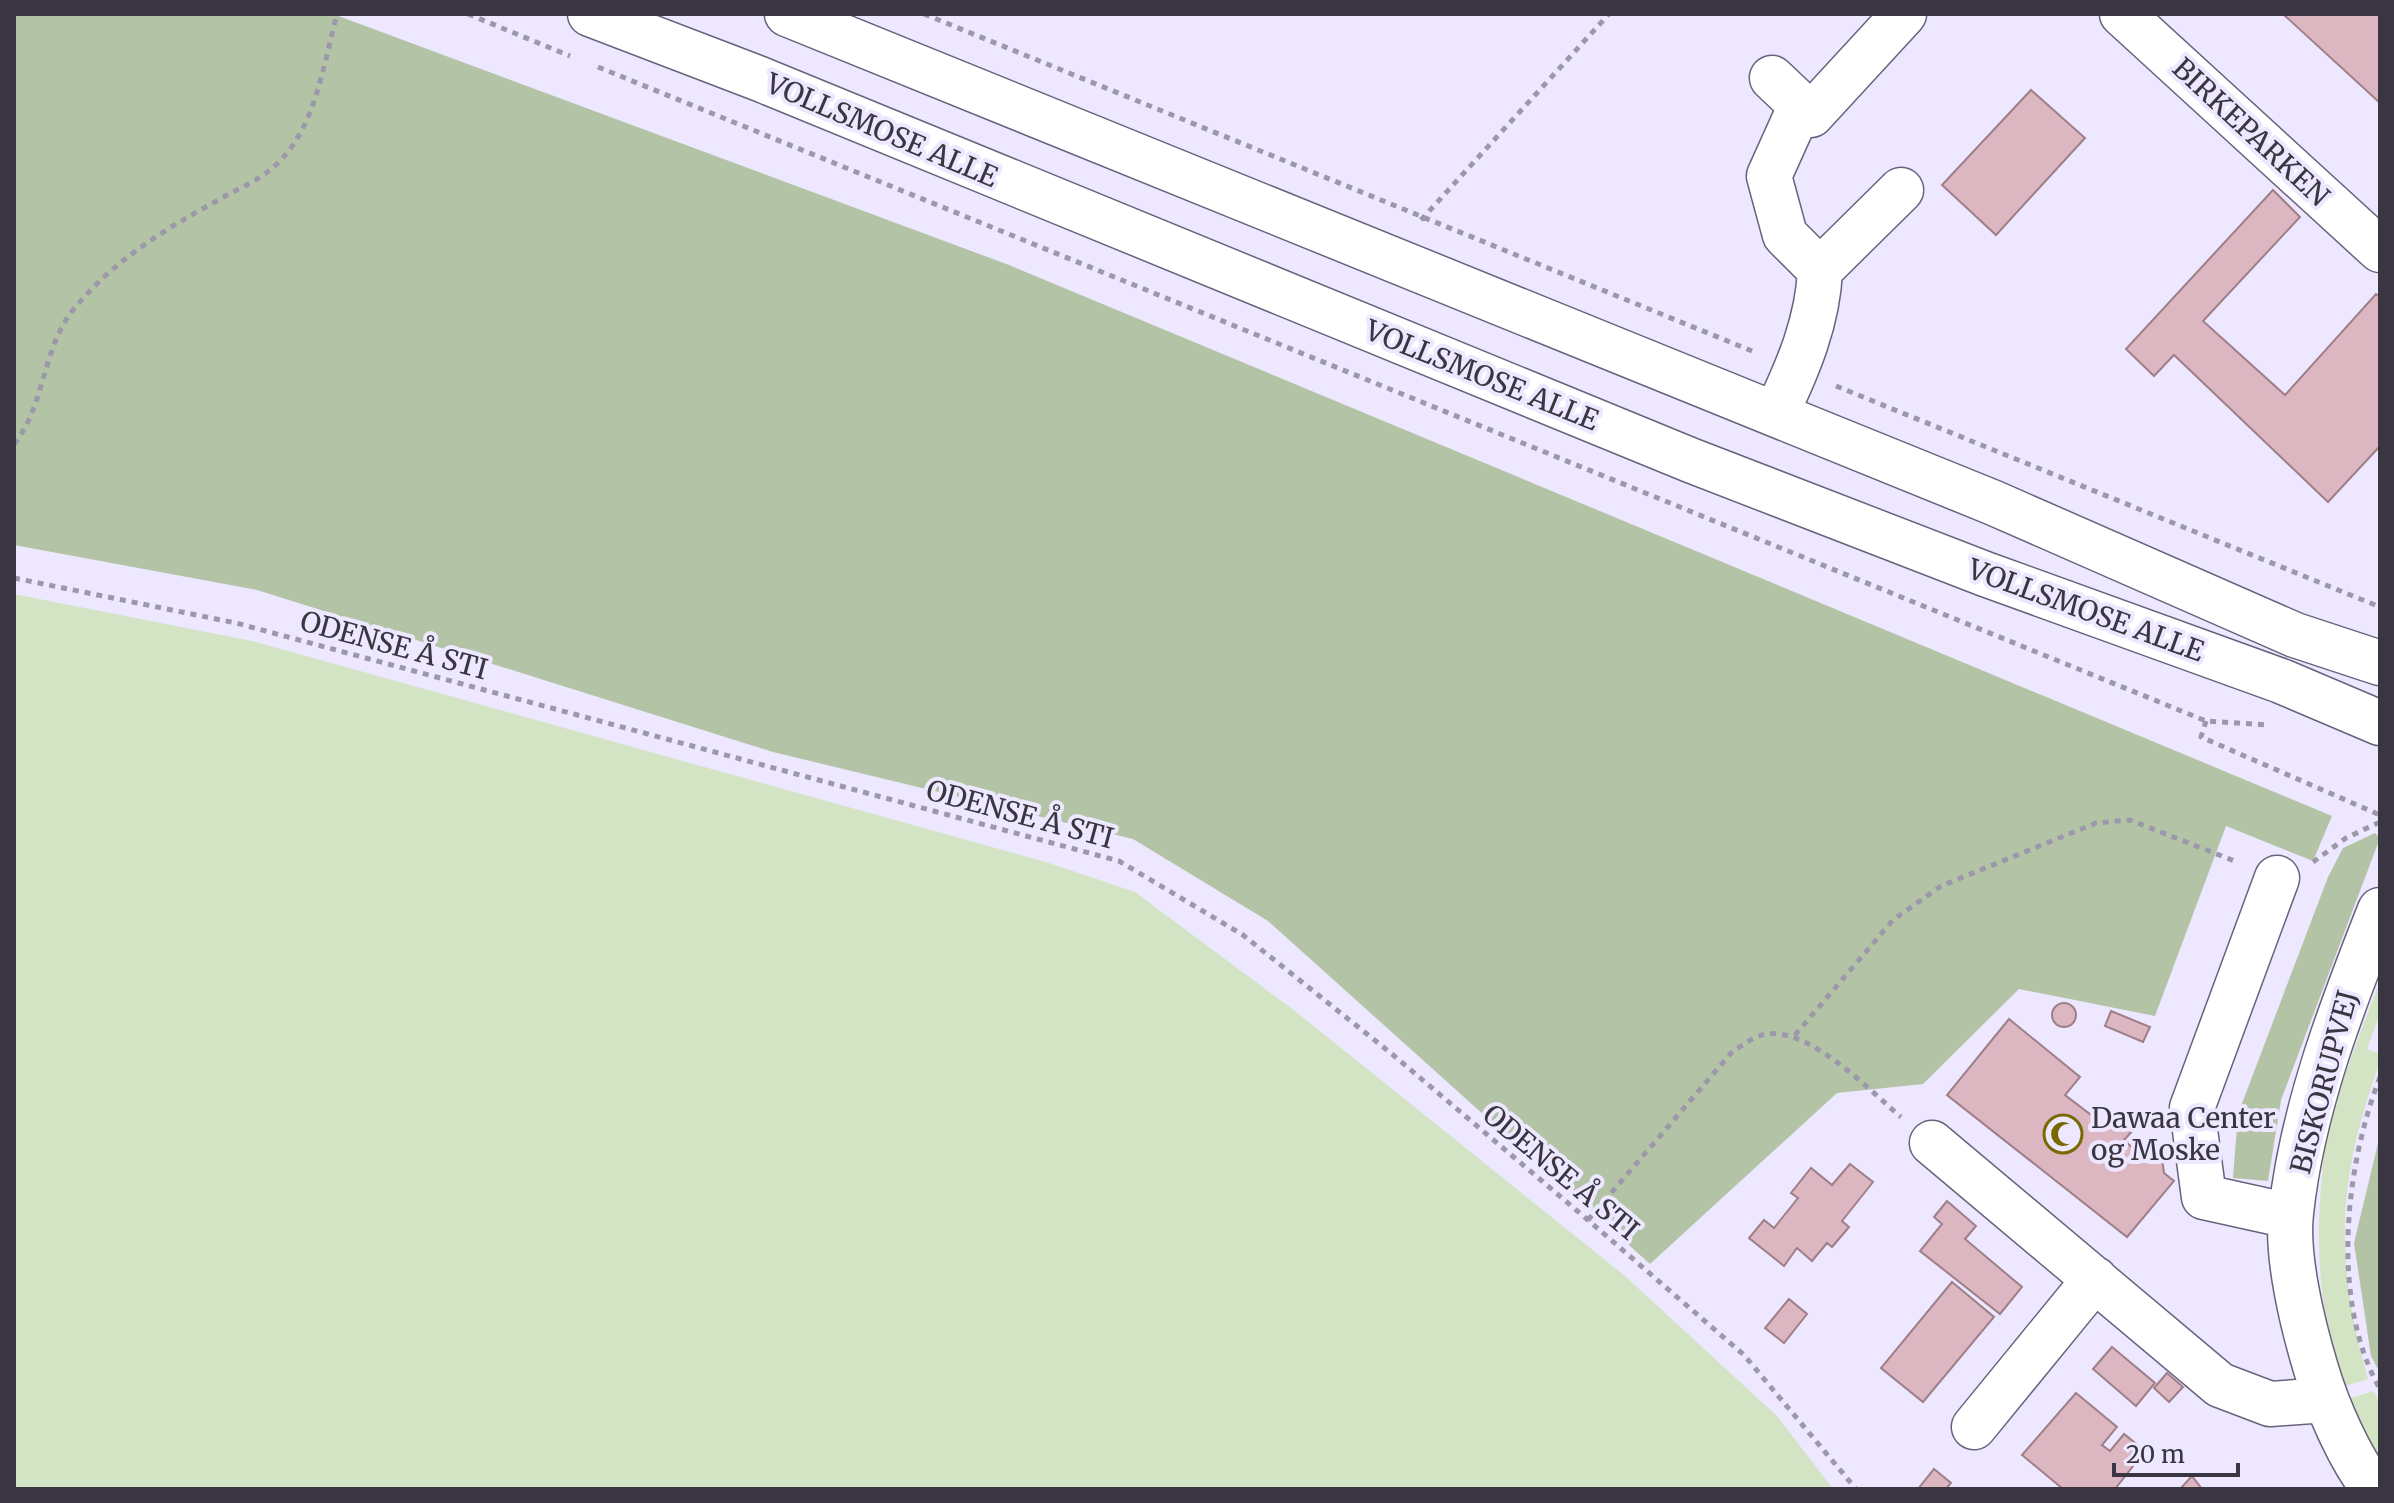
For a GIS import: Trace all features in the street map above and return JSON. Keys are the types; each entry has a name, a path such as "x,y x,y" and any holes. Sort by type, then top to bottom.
{"street":[{"name":"VOLLSMOSE ALLE","path":"590,14 760,79 1690,460 1985,574 2281,681 2380,723"},
{"name":"VOLLSMOSE ALLE","path":"787,14 1994,503 2295,635 2380,663"},
{"path":"1820,270 1785,235 1769,176 1786,92 1811,115 1904,14"},
{"name":"BIRKEPARKEN","path":"2122,14 2380,250"},
{"path":"1776,414 1797,370 1819,302 1820,270 1901,190"},
{"path":"2277,878 2192,1108 2204,1197 2290,1216"},
{"name":"BISKORUPVEJ","path":"2374,1489 2325,1400 2300,1315 2290,1216 2307,1122 2347,993 2380,910"},
{"path":"1932,1143 2220,1385 2270,1404 2325,1400"},
{"path":"1974,1427 2095,1279"}],"path":[{"path":"14,444 29,418 52,346 71,313 105,275 156,234 256,182 281,160 298,135 313,99 337,14"},
{"path":"924,14 2380,607"},
{"path":"1392,258 1422,217 1609,14"},
{"name":"ODENSE Å STI","path":"14,578 236,623 1119,861 1243,935 1392,1054 1588,1220 1744,1355 1856,1489"},
{"path":"2206,721 2201,737 2380,815"},
{"path":"1795,1035 1893,920 1941,886 2096,823 2130,820 2277,878 2322,859 2346,838 2380,822"},
{"path":"1588,1220 1732,1052 1761,1035 1795,1035 1832,1059 1932,1143"},
{"path":"2380,1077 2363,1122 2350,1204 2349,1262 2360,1343 2380,1389"}],"green space":[{"path":"14,14 333,14 1009,265 2332,816 2313,861 2226,826 2155,1016 2019,989 1923,1084 1837,1093 1650,1264 1268,921 1133,839 773,752 257,590 14,545"},
{"path":"14,594 252,641 1049,863 1135,892 1295,1011 1625,1276 1777,1416 1833,1489 14,1489"},
{"path":"2375,833 2380,838 2281,1100 2268,1181 2233,1178 2238,1114 2328,877 2343,848"},
{"path":"2380,981 2380,1013 2367,1049 2380,1054 2380,1062 2355,1144 2345,1220 2349,1295 2368,1379 2342,1387 2329,1337 2322,1288 2319,1213 2323,1156 2337,1098"},
{"path":"2380,1135 2380,1373 2371,1356 2354,1243"},
{"path":"2373,1391 2380,1402 2380,1461 2350,1403 2351,1398"}],"building":[{"path":"2283,14 2380,14 2380,103"},
{"path":"2031,90 2085,138 1996,235 1942,185"},
{"path":"2273,190 2300,217 2203,321 2285,395 2376,294 2380,297 2380,446 2328,502 2174,355 2154,376 2126,349"},
{"path":"2059,1003 2069,1003 2076,1010 2076,1020 2069,1027 2059,1027 2052,1020 2052,1010"},
{"path":"2111,1011 2150,1027 2143,1042 2105,1026"},
{"name":"Dawaa Center og Moske","path":"2009,1019 2080,1077 2065,1095 2107,1127 2117,1114 2135,1128 2124,1140 2137,1152 2161,1149 2164,1173 2174,1181 2127,1237 1947,1095"},
{"path":"1850,1164 1873,1182 1842,1221 1849,1227 1832,1247 1827,1243 1812,1261 1797,1248 1784,1266 1749,1238 1764,1220 1774,1228 1798,1198 1791,1193 1811,1168 1832,1185"},
{"path":"1947,1201 1976,1226 1965,1239 2022,1287 2000,1314 1920,1251 1942,1224 1934,1217"},
{"path":"1952,1282 1994,1317 1923,1402 1881,1368"},
{"path":"1789,1299 1807,1314 1784,1343 1765,1328"},
{"path":"2112,1347 2155,1383 2136,1406 2093,1369"},
{"path":"2167,1373 2183,1387 2169,1402 2154,1388"},
{"path":"2076,1393 2117,1427 2102,1445 2110,1451 2124,1434 2145,1451 2115,1489 2063,1489 2022,1455"},
{"path":"1934,1469 1951,1483 1946,1489 1918,1489"},
{"path":"2192,1476 2202,1489 2180,1489"}],"place":[{"name":"Dawaa Center og Moske","path":"2063,1134"}]}
